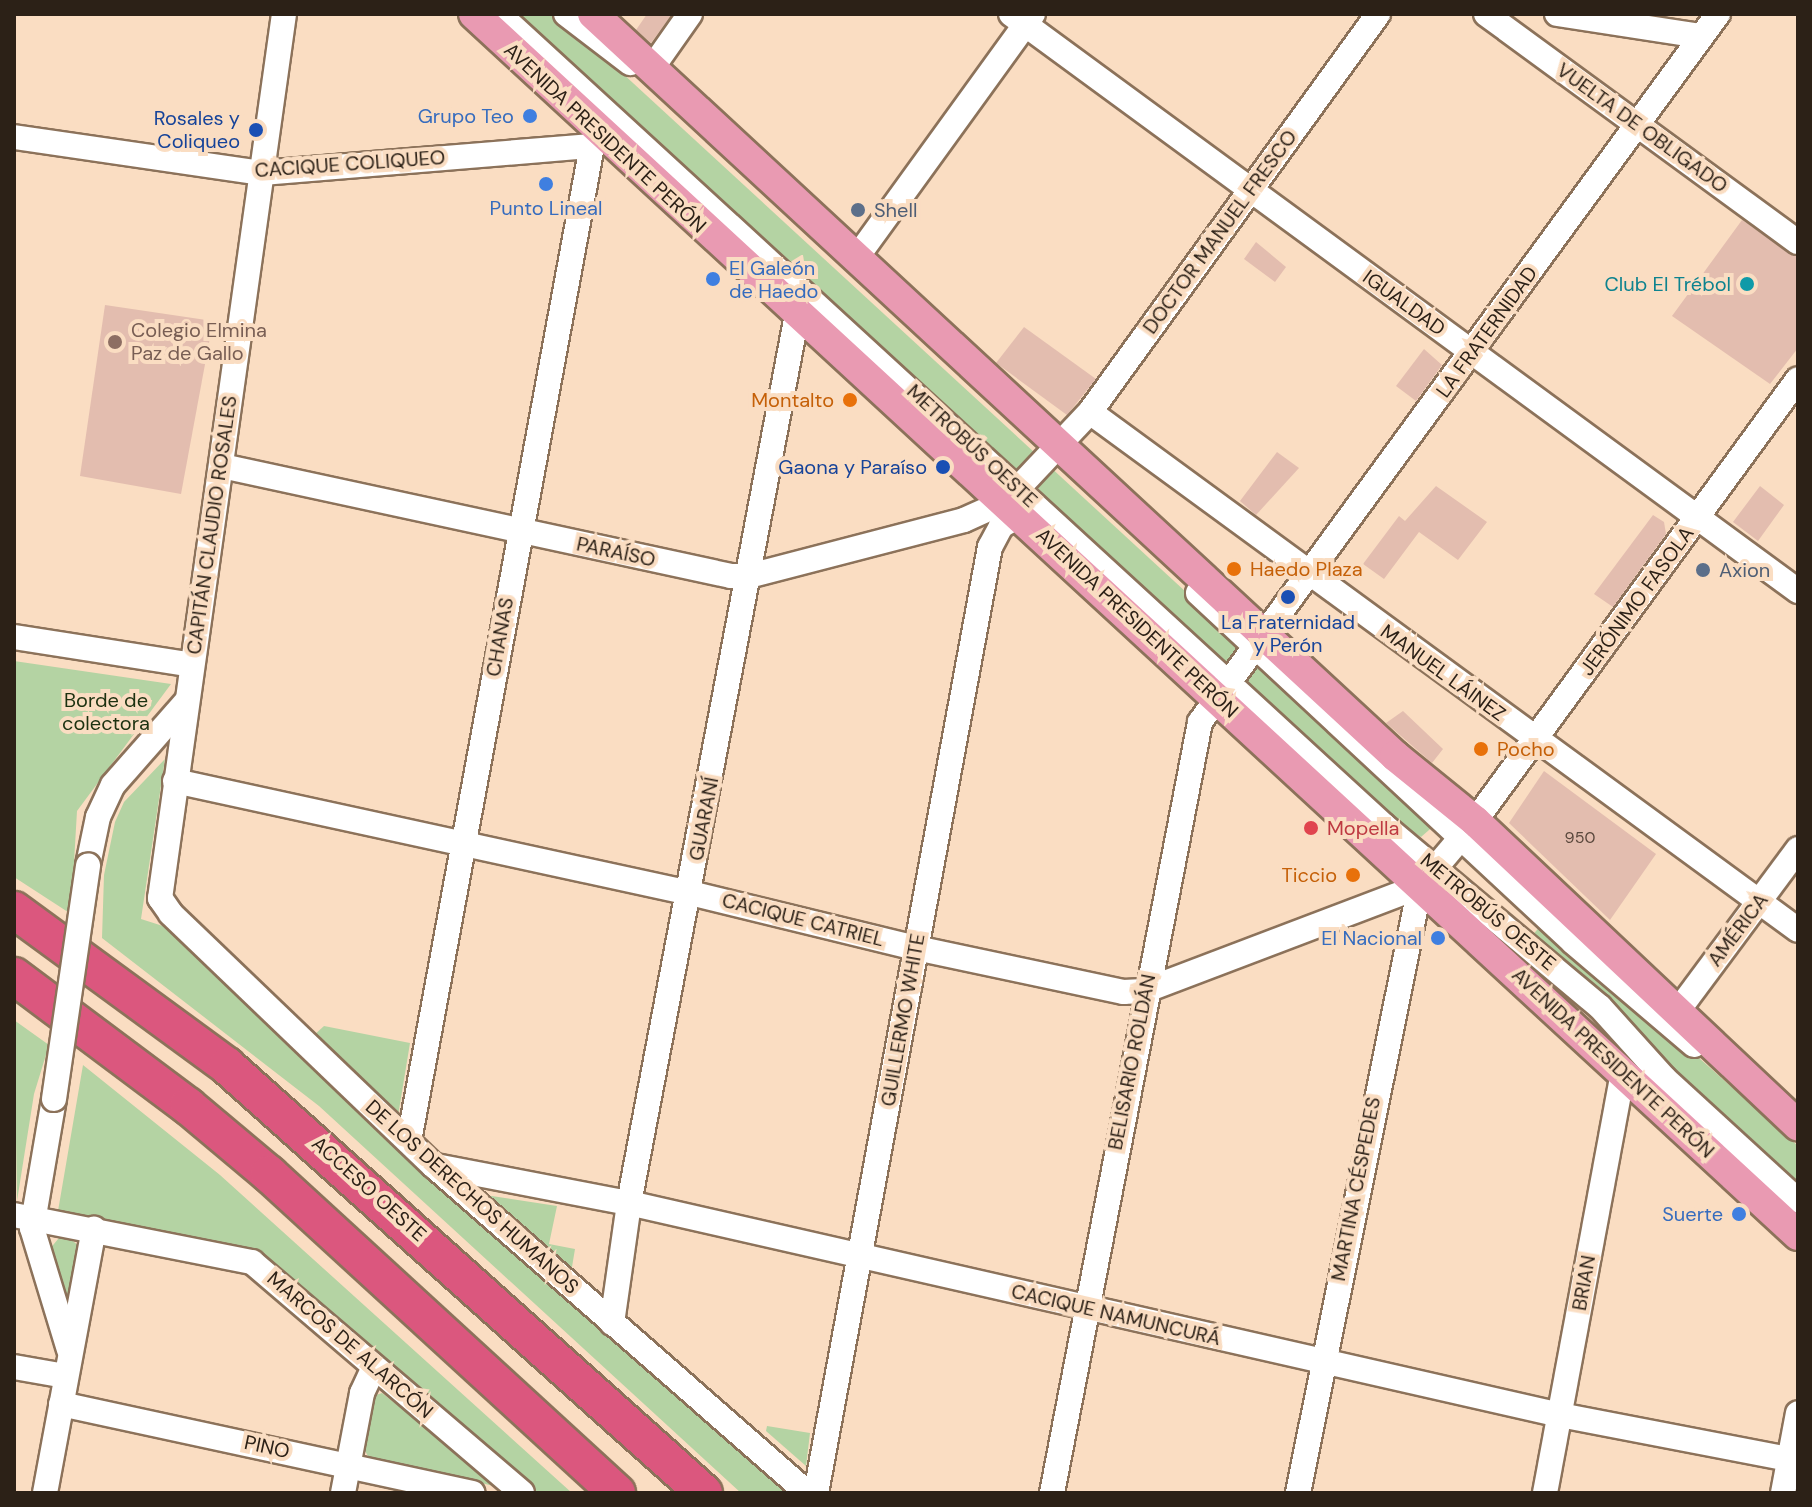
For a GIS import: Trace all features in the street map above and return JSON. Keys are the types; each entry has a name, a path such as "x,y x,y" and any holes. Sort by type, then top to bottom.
{"highway":[{"name":"ACCESO OESTE","path":"14,910 250,1086 704,1493"},
{"path":"14,976 188,1106 269,1174 617,1493"}],"main road":[{"name":"AVENIDA PRESIDENTE PERÓN","path":"474,14 596,141 1015,502 1429,877 1623,1073 1798,1235"},
{"path":"593,14 857,257 1055,450 1260,642 1395,756 1469,829 1677,1012 1798,1125"}],"street":[{"name":"CAPITÁN CLAUDIO ROSALES","path":"160,884 284,14"},
{"name":"METROBÚS OESTE","path":"499,14 1015,502"},
{"path":"566,14 626,59 1055,450"},
{"path":"652,68 690,14"},
{"name":"DOCTOR MANUEL FRESCO","path":"1015,502 1055,450 1090,412 1378,14"},
{"name":"VUELTA DE OBLIGADO","path":"1486,14 1798,242"},
{"path":"1557,14 1701,36"},
{"name":"LA FRATERNIDAD","path":"1260,642 1718,14"},
{"path":"857,257 1023,17"},
{"name":"IGUALDAD","path":"1023,17 1251,190 1798,591"},
{"name":"CACIQUE COLIQUEO","path":"14,137 262,173 596,141"},
{"name":"CHANAS","path":"409,1141 519,532 596,141"},
{"name":"GUARANÍ","path":"612,1323 629,1203 797,315"},
{"name":"JERÓNIMO FASOLA","path":"1429,877 1535,740 1798,379"},
{"name":"MANUEL LÁINEZ","path":"1090,412 1310,576 1798,930"},
{"name":"PARAÍSO","path":"222,466 519,532 749,576 964,520 1015,502"},
{"path":"990,547 1015,502"},
{"path":"964,520 980,529 990,547"},
{"name":"GUILLERMO WHITE","path":"816,1493 990,547"},
{"path":"14,637 192,665"},
{"name":"BELISARIO ROLDÁN","path":"1052,1493 1144,991 1196,733 1223,690 1260,642"},
{"path":"67,1364 24,1217 54,1099 88,865 98,817 113,785 185,703"},
{"name":"CACIQUE CATRIEL","path":"175,781 463,842 916,948 1123,992 1144,991 1429,877"},
{"name":"METROBÚS OESTE","path":"1469,829 1798,1142"},
{"name":"AMÉRICA","path":"1677,1012 1798,849"},
{"name":"METROBÚS OESTE","path":"1429,877 1600,1007 1665,1079 1798,1201"},
{"name":"MARTINA CÉSPEDES","path":"1298,1493 1322,1361 1429,877"},
{"name":"DE LOS DERECHOS HUMANOS","path":"160,884 160,898 171,914 434,1166 807,1493"},
{"name":"BRIAN","path":"1545,1493 1623,1073"},
{"name":"CACIQUE NAMUNCURÁ","path":"434,1166 629,1203 1560,1415 1794,1461"},
{"name":"MARCOS DE ALARCÓN","path":"24,1217 252,1262 373,1369 522,1493"},
{"path":"45,1493 94,1229"},
{"path":"14,1367 67,1364"},
{"path":"343,1493 362,1393 373,1369"},
{"name":"PINO","path":"61,1404 472,1493"},
{"path":"1783,1493 1794,1461 1798,1413"}],"green space":[{"path":"515,14 558,14 1437,823 1421,837 1380,811"},
{"name":"Borde de colectora","path":"14,661 171,684 77,811 71,914 14,877"},
{"path":"165,759 141,919 166,927 304,1060 791,1493 741,1493 319,1106 102,938 104,875 115,822 124,802"},
{"path":"1545,921 1798,1146 1798,1195 1528,940"},
{"path":"14,1020 49,1045 34,1094 17,1201"},
{"path":"324,1026 410,1043 398,1116 313,1036"},
{"path":"83,1065 220,1175 572,1493 536,1493 242,1249 58,1211"},
{"path":"485,1195 557,1206 549,1244 575,1249 571,1273"},
{"path":"63,1233 79,1246 68,1304 49,1250"},
{"path":"382,1393 502,1488 368,1456 362,1446 373,1396"},
{"path":"767,1426 810,1433 806,1466 766,1431"}],"building":[{"path":"647,14 672,14 651,43 636,30"},
{"name":"Club El Trébol","path":"1742,220 1798,257 1798,348 1770,384 1672,316"},
{"path":"1256,242 1286,267 1275,282 1244,259"},
{"path":"105,305 213,321 181,494 80,476"},
{"path":"1024,327 1096,379 1067,415 996,363"},
{"path":"1424,349 1442,365 1416,401 1396,386"},
{"path":"1277,452 1299,468 1256,515 1240,501"},
{"path":"1436,486 1487,522 1458,560 1419,532 1384,579 1363,564 1399,516 1405,521"},
{"path":"1760,486 1784,505 1758,541 1733,522"},
{"path":"1653,515 1664,522 1666,534 1613,607 1594,594"},
{"path":"1403,711 1443,749 1432,763 1386,723"},
{"path":"1544,771 1656,854 1610,920 1509,823"}],"place":[{"name":"Grupo Teo","path":"530,116"},
{"name":"Rosales y Coliqueo","path":"256,130"},
{"name":"Punto Lineal","path":"546,184"},
{"name":"Shell","path":"858,210"},
{"name":"El Galeón de Haedo","path":"713,279"},
{"name":"Club El Trébol","path":"1747,284"},
{"name":"Colegio Elmina Paz de Gallo","path":"115,342"},
{"name":"Montalto","path":"850,400"},
{"name":"Gaona y Paraíso","path":"943,467"},
{"name":"Haedo Plaza","path":"1234,569"},
{"name":"Axion","path":"1703,570"},
{"name":"La Fraternidad y Perón","path":"1288,597"},
{"name":"Pocho","path":"1481,749"},
{"name":"Mopella","path":"1311,828"},
{"name":"Ticcio","path":"1353,875"},
{"name":"El Nacional","path":"1438,938"},
{"name":"Suerte","path":"1739,1214"}]}
